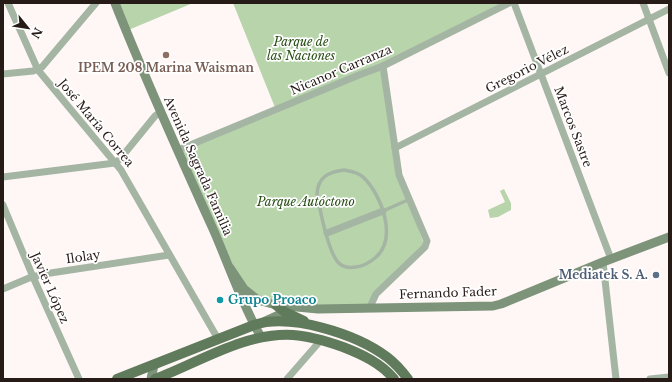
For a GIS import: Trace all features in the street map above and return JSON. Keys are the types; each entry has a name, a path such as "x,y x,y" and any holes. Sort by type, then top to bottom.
{"main road":[{"name":"Avenida Sagrada Familia","path":"115,3 230,268 258,324 261,337"},
{"name":"Fernando Fader","path":"230,268 244,289 258,300 276,305 318,309 493,306 607,260 669,237"},
{"path":"276,305 285,312 312,325 341,334 376,350 393,362 408,379"},
{"path":"117,379 285,312 318,309"},
{"path":"258,324 292,323 312,325"},
{"path":"155,379 167,377 229,347 261,337 292,335 321,340 346,348 382,368 394,379"},
{"path":"151,379 154,365"}],"street":[{"name":"José María Correa","path":"8,3 38,70 125,176 218,339"},
{"path":"3,74 38,70 96,3"},
{"name":"Nicanor Carranza","path":"178,150 383,66 509,3"},
{"name":"Marcos Sastre","path":"514,3 541,74 607,260 616,379"},
{"path":"643,3 669,73"},
{"name":"Gregorio Vélez","path":"395,148 648,18 669,9"},
{"path":"370,307 376,294 426,244 427,241 399,175 383,66"},
{"path":"3,177 115,163 120,159 155,116 161,112"},
{"name":"Javier López","path":"3,205 33,277 79,379"},
{"path":"327,234 383,211"},
{"name":"Ilolay","path":"3,289 44,274 169,255"},
{"path":"287,379 321,340"},
{"path":"650,379 669,377"}],"lane":[{"path":"350,170 362,176 372,187 383,211 387,228 386,245 377,257 365,265 352,268 346,267 337,261 330,246 327,234 317,194 317,187 326,175 335,171 350,170"},
{"path":"383,211 410,199"}],"green space":[{"path":"115,3 193,3 126,31"},
{"name":"Parque Autóctono","path":"233,3 509,3 383,66 399,175 425,247 376,294 370,307 318,309 258,300 244,289 178,150 276,110"},
{"path":"504,189 511,203 511,210 498,217 490,218 488,210 505,202 500,191"}],"place":[{"name":"IPEM 208 Marina Waisman","path":"166,55"},
{"name":"Mediatek S. A.","path":"656,275"},
{"name":"Grupo Proaco","path":"220,300"}],"park label":[{"name":"Parque de las Naciones","path":"301,49"}]}
